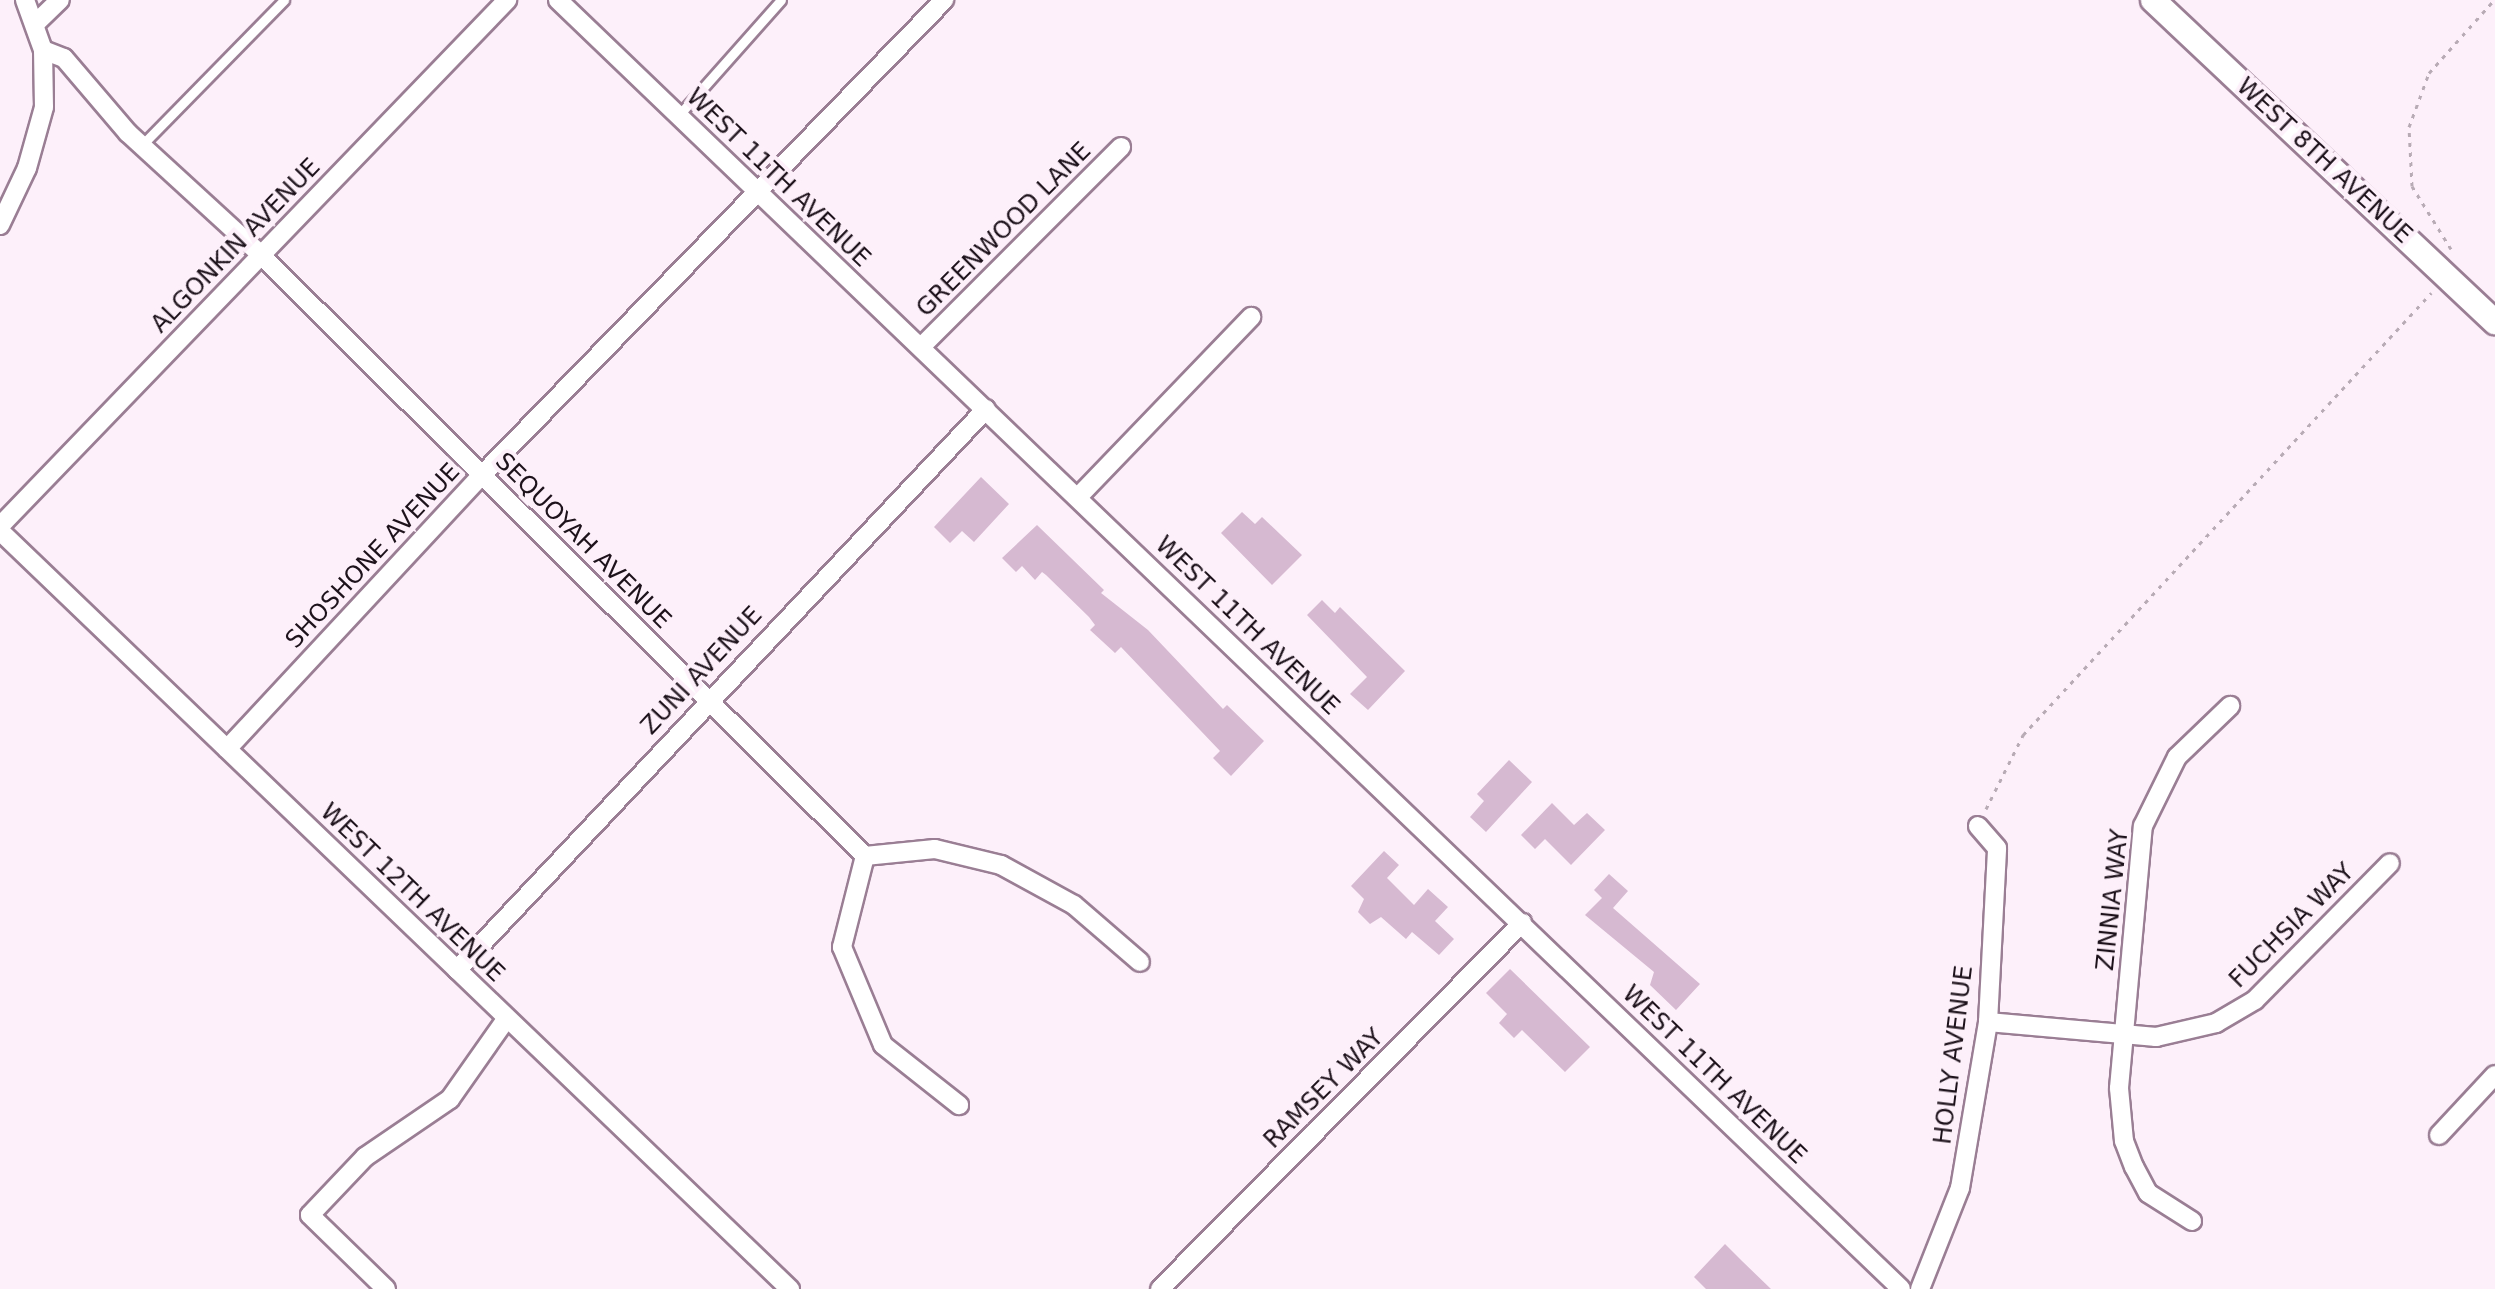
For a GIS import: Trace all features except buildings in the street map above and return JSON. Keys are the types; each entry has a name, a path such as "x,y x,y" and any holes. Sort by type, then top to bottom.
{"street":[{"path":"0,225 41,121 43,50 36,23 25,0"},
{"path":"36,23 60,0"},
{"name":"ALGONKIN AVENUE","path":"0,529 507,0"},
{"name":"WEST 11TH AVENUE","path":"558,0 1901,1289"},
{"name":"SHOSHONE AVENUE","path":"227,749 482,475 944,0"},
{"name":"WEST 8TH AVENUE","path":"2153,0 2450,264 2495,322"},
{"name":"SEQUOYAH AVENUE","path":"43,50 64,58 142,145 261,255 865,856"},
{"name":"GREENWOOD LANE","path":"921,347 1121,147"},
{"path":"1078,497 1251,317"},
{"name":"ZUNI AVENUE","path":"457,970 708,700 986,409"},
{"name":"WEST 12TH AVENUE","path":"0,529 790,1289"},
{"name":"ZINNIA WAY","path":"2192,1221 2148,1193 2134,1167 2120,1115 2123,1033 2139,850 2151,800 2177,757 2230,706"},
{"name":"HOLLY AVENUE","path":"1920,1289 1960,1188 1988,1022 1997,848 1978,826"},
{"path":"959,1105 883,1045 842,947 865,856 935,849 1001,865 1074,905 1140,962"},
{"name":"FUCHSIA WAY","path":"1988,1022 2175,1035 2236,1013 2255,1000 2390,863"},
{"name":"RAMSEY WAY","path":"1160,1289 1522,923"},
{"path":"386,1289 310,1215 365,1157 450,1099 507,1018"},
{"path":"2439,1135 2495,1075"}],"lane":[{"path":"142,145 284,0"},
{"path":"678,116 781,0"}],"path":[{"path":"1978,826 2023,735 2450,264 2412,186 2409,127 2429,73 2494,0"}]}
